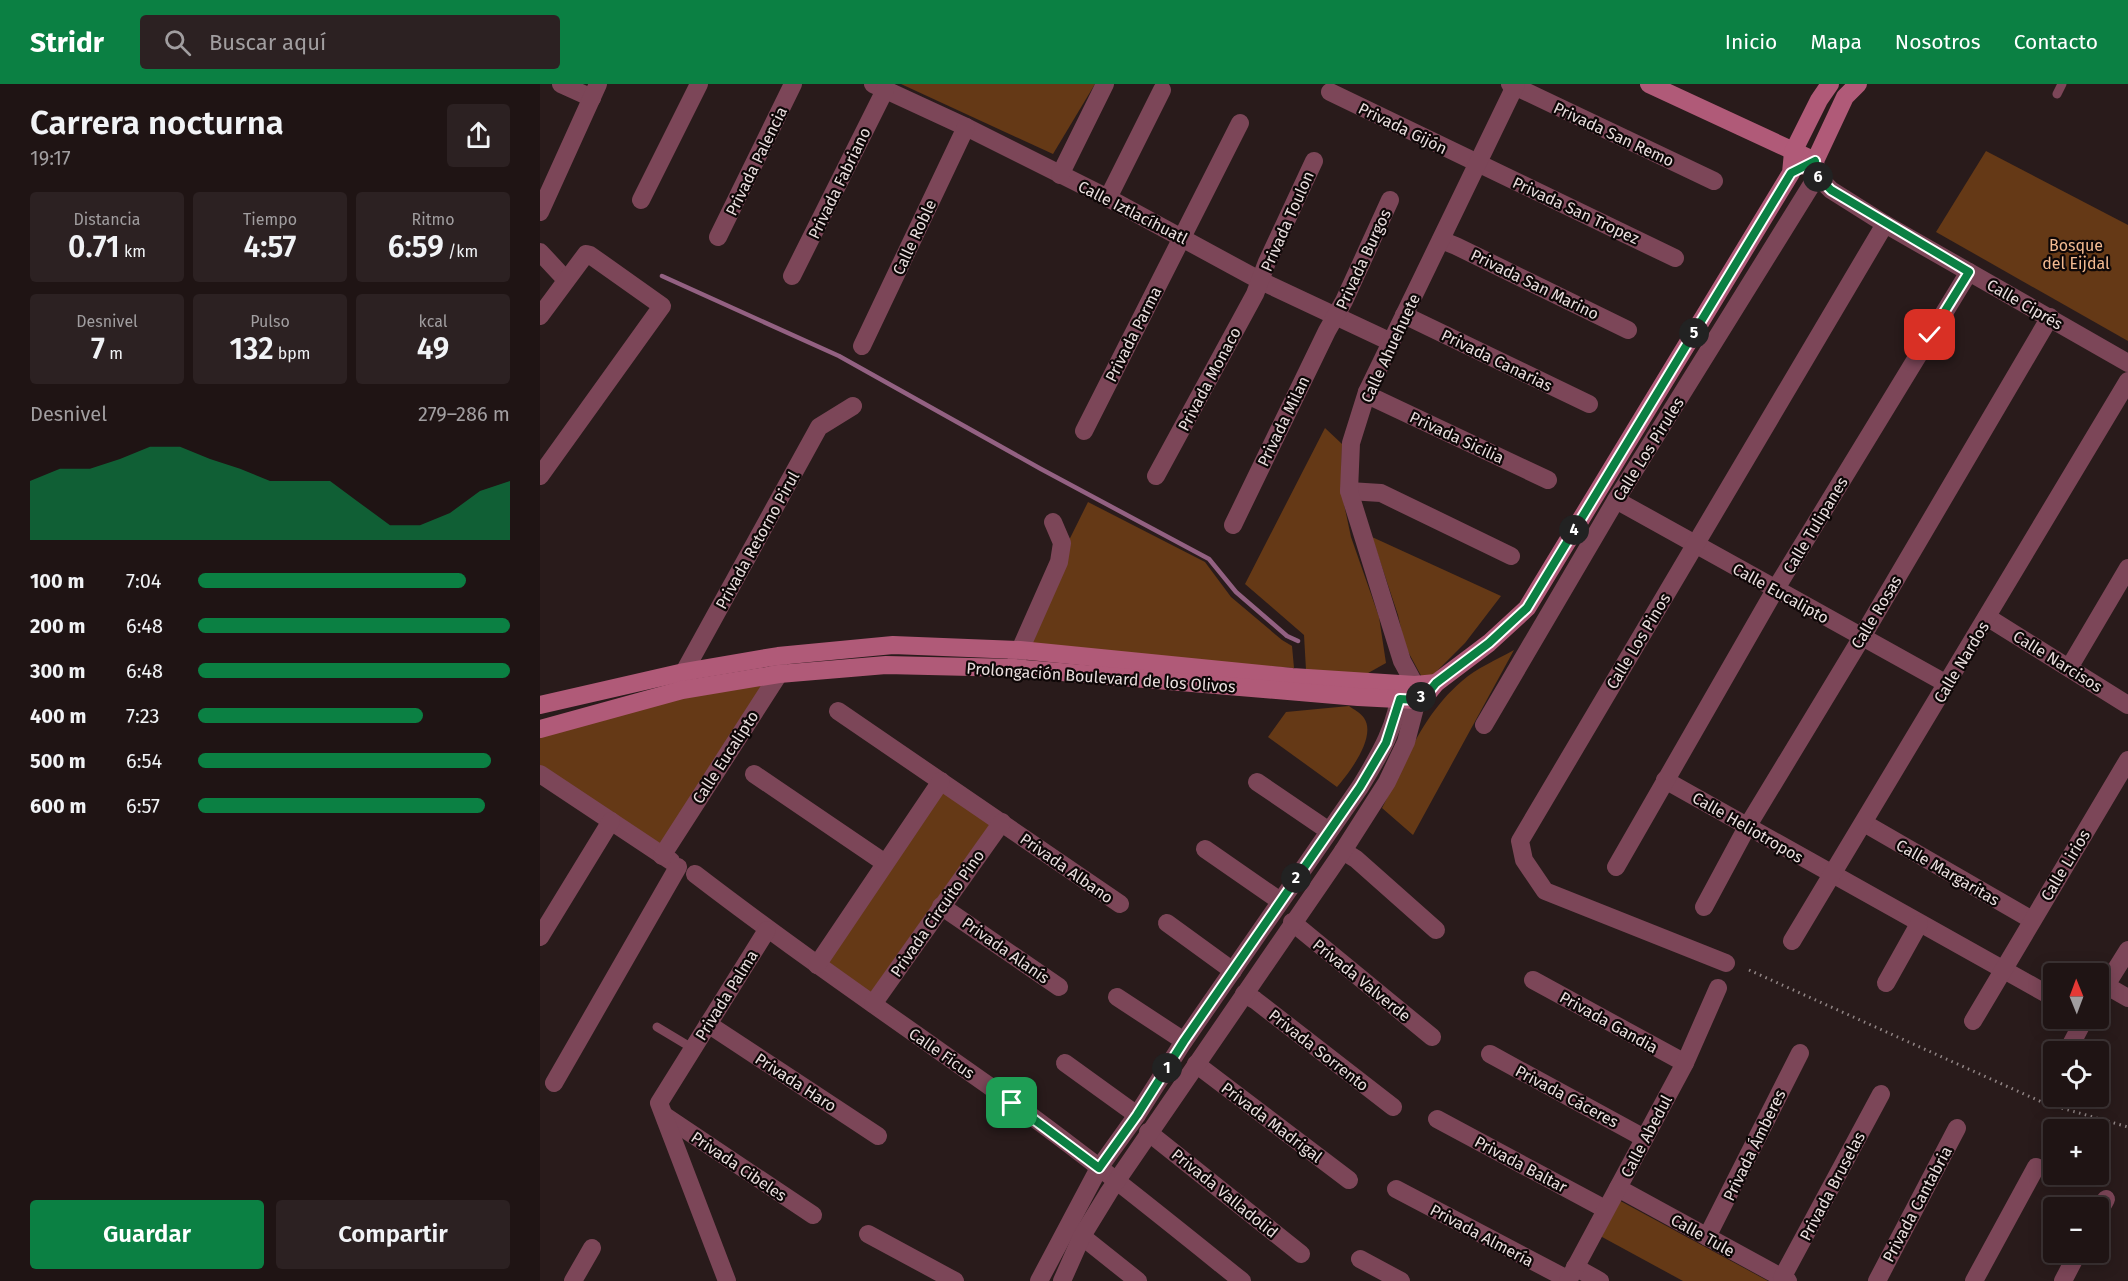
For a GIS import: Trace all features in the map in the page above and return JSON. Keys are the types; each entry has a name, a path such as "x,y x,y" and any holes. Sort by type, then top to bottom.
{"street":[{"path":"540,213 595,91 561,84"},
{"path":"641,200 699,84"},
{"name":"Privada Palencia","path":"718,237 794,84"},
{"path":"1060,175 1105,84"},
{"name":"Calle Ciprés","path":"1649,84 1792,152 1816,169 1831,190 1885,224 2128,363"},
{"path":"1408,692 1427,694 1436,683 1489,643 1527,608 1791,173 1792,152 1830,84"},
{"path":"1791,173 1816,169 1845,97 1858,84"},
{"name":"Calle Ahuehuete","path":"1408,692 1402,661 1349,491 1351,443 1367,392 1514,85"},
{"name":"Privada San Remo","path":"1514,85 1714,182"},
{"name":"Calle Iztlacíhuatl","path":"879,87 1108,198 1260,281 1335,318 1391,342"},
{"name":"Privada Fabriano","path":"792,276 879,87"},
{"path":"1108,198 1162,90"},
{"name":"Privada Gijón","path":"1330,92 1477,163"},
{"name":"Privada Parma","path":"1084,431 1240,123"},
{"name":"Calle Roble","path":"862,346 966,128"},
{"name":"Privada Toulon","path":"1260,281 1314,161"},
{"name":"Privada San Tropez","path":"1477,163 1675,258"},
{"name":"Calle Los Pirules","path":"1485,725 1616,500 1816,169"},
{"name":"Privada Burgos","path":"1335,318 1390,200"},
{"name":"Calle Los Pinos","path":"1726,963 1545,891 1524,860 1520,841 1885,224"},
{"name":"Privada San Marino","path":"1441,240 1628,330"},
{"path":"540,252 566,280"},
{"path":"540,316 586,254 662,306 540,476"},
{"name":"Calle Tulipanes","path":"1616,867 1775,590 1969,272"},
{"name":"Privada Monaco","path":"1156,476 1260,281"},
{"name":"Privada Canarias","path":"1404,315 1589,404"},
{"name":"Privada Milan","path":"1233,525 1335,318"},
{"name":"Calle Rosas","path":"1704,907 1747,827 2050,318"},
{"name":"Calle Nardos","path":"1792,941 2128,381"},
{"name":"Privada Sicilia","path":"1367,392 1374,398 1548,480"},
{"name":"Privada Retorno Pirul","path":"683,681 819,427 853,406"},
{"path":"1349,491 1381,493 1511,556"},
{"name":"Calle Eucalipto","path":"1616,500 1947,684"},
{"path":"1014,668 1059,562 1062,543 1053,522"},
{"path":"2069,668 2128,568"},
{"name":"Calle Narcisos","path":"1987,617 2128,705"},
{"name":"Prolongación Boulevard de los Olivos","path":"540,705 893,645 1020,650 1292,677 1408,692"},
{"name":"Calle Eucalipto","path":"662,856 778,665"},
{"name":"Prolongación Boulevard de los Olivos","path":"778,665 1014,668 1408,692"},
{"name":"Prolongación Boulevard de los Olivos","path":"540,729 683,681"},
{"path":"1062,1281 1075,1231 1099,1168 1360,787 1386,743 1408,692"},
{"path":"1039,1281 1075,1231 1116,1181 1343,851 1387,782 1406,742 1408,692"},
{"name":"Privada Albano","path":"838,711 1120,904"},
{"name":"Calle Lirios","path":"1972,1021 2128,760"},
{"name":"Calle Ficus","path":"540,774 686,871 1012,1103 1116,1181 1242,1281"},
{"path":"754,774 877,858"},
{"path":"817,965 877,858 934,777"},
{"name":"Calle Heliotropos","path":"1665,780 2043,992"},
{"path":"1257,782 1329,831"},
{"path":"540,937 611,821"},
{"name":"Calle Margaritas","path":"1864,823 2032,920"},
{"name":"Privada Circuito Pino","path":"873,1004 947,910 1008,827"},
{"path":"1205,849 1280,901"},
{"path":"1343,851 1356,859 1436,930"},
{"path":"554,1083 686,871"},
{"name":"Privada Alanís","path":"947,910 1059,987"},
{"name":"Privada Valverde","path":"1292,922 1432,1037"},
{"path":"1167,923 1233,971"},
{"path":"1886,983 1919,924"},
{"name":"Privada Palma","path":"689,1054 711,1026 767,930"},
{"path":"2109,982 2128,950"},
{"name":"Privada Gandia","path":"1533,980 1685,1063"},
{"name":"Calle Abedul","path":"1571,1276 1685,1063 1718,988"},
{"path":"2109,993 2128,998"},
{"name":"Privada Sorrento","path":"1244,994 1255,1000 1393,1107"},
{"path":"1117,997 1184,1041"},
{"name":"Privada Haro","path":"711,1026 878,1136"},
{"name":"Privada Ámberes","path":"1707,1237 1800,1053"},
{"name":"Privada Cibeles","path":"689,1054 659,1103 727,1281"},
{"name":"Privada Cáceres","path":"1490,1054 1644,1138"},
{"path":"1065,1063 1137,1115"},
{"name":"Privada Madrigal","path":"1196,1064 1349,1180"},
{"name":"Privada Bruselas","path":"1785,1279 1881,1094"},
{"name":"Privada Cibeles","path":"664,1116 813,1215"},
{"name":"Privada Baltar","path":"1437,1119 1605,1209"},
{"name":"Privada Cantabria","path":"1877,1281 1957,1128"},
{"name":"Privada Valladolid","path":"1148,1132 1301,1254"},
{"path":"1974,1281 2036,1167"},
{"name":"Calle Tule","path":"1618,1188 1785,1279"},
{"name":"Privada Almería","path":"1396,1189 1571,1276 1600,1281"},
{"path":"1075,1231 1138,1281"},
{"path":"868,1234 955,1281"},
{"path":"573,1281 592,1248"},
{"path":"1360,1259 1401,1281"},
{"path":"2063,1281 2072,1263"}],"lane":[{"path":"2056,94 2062,84"},
{"path":"657,1027 689,1054"}],"path":[{"path":"1749,970 2044,1102 2128,1127"}],"green space":[{"path":"901,84 1095,84 1053,154"},
{"name":"Bosque del Eijdal","path":"1986,151 2128,225 2128,341 1936,232"},
{"path":"1325,428 1342,444 1341,490 1351,537 1379,617 1386,663 1361,677 1306,670 1304,635 1245,584"},
{"path":"1088,502 1205,562 1231,597 1292,646 1294,668 1015,649"},
{"path":"1372,537 1501,596 1465,643 1425,683 1405,646 1398,615"},
{"path":"1514,650 1413,835 1382,808 1416,740 1436,709 1462,681 1480,668"},
{"path":"779,674 665,849 540,770 540,722"},
{"path":"1349,706 1364,718 1367,735 1360,754 1337,787 1268,737 1286,712"},
{"path":"940,782 1001,823 876,999 821,960"},
{"path":"1613,1197 1768,1281 1683,1281 1591,1231"}],"waterway":[{"path":"662,276 839,356 1041,469 1209,559 1236,592 1287,636 1298,641"}],"route":[{"path":"1012,1103 1099,1168 1360,787 1386,743 1400,699 1417,700 1427,694 1436,683 1489,643 1527,608 1791,173 1815,161 1817,176 1831,190 1969,272 1930,335"}]}
